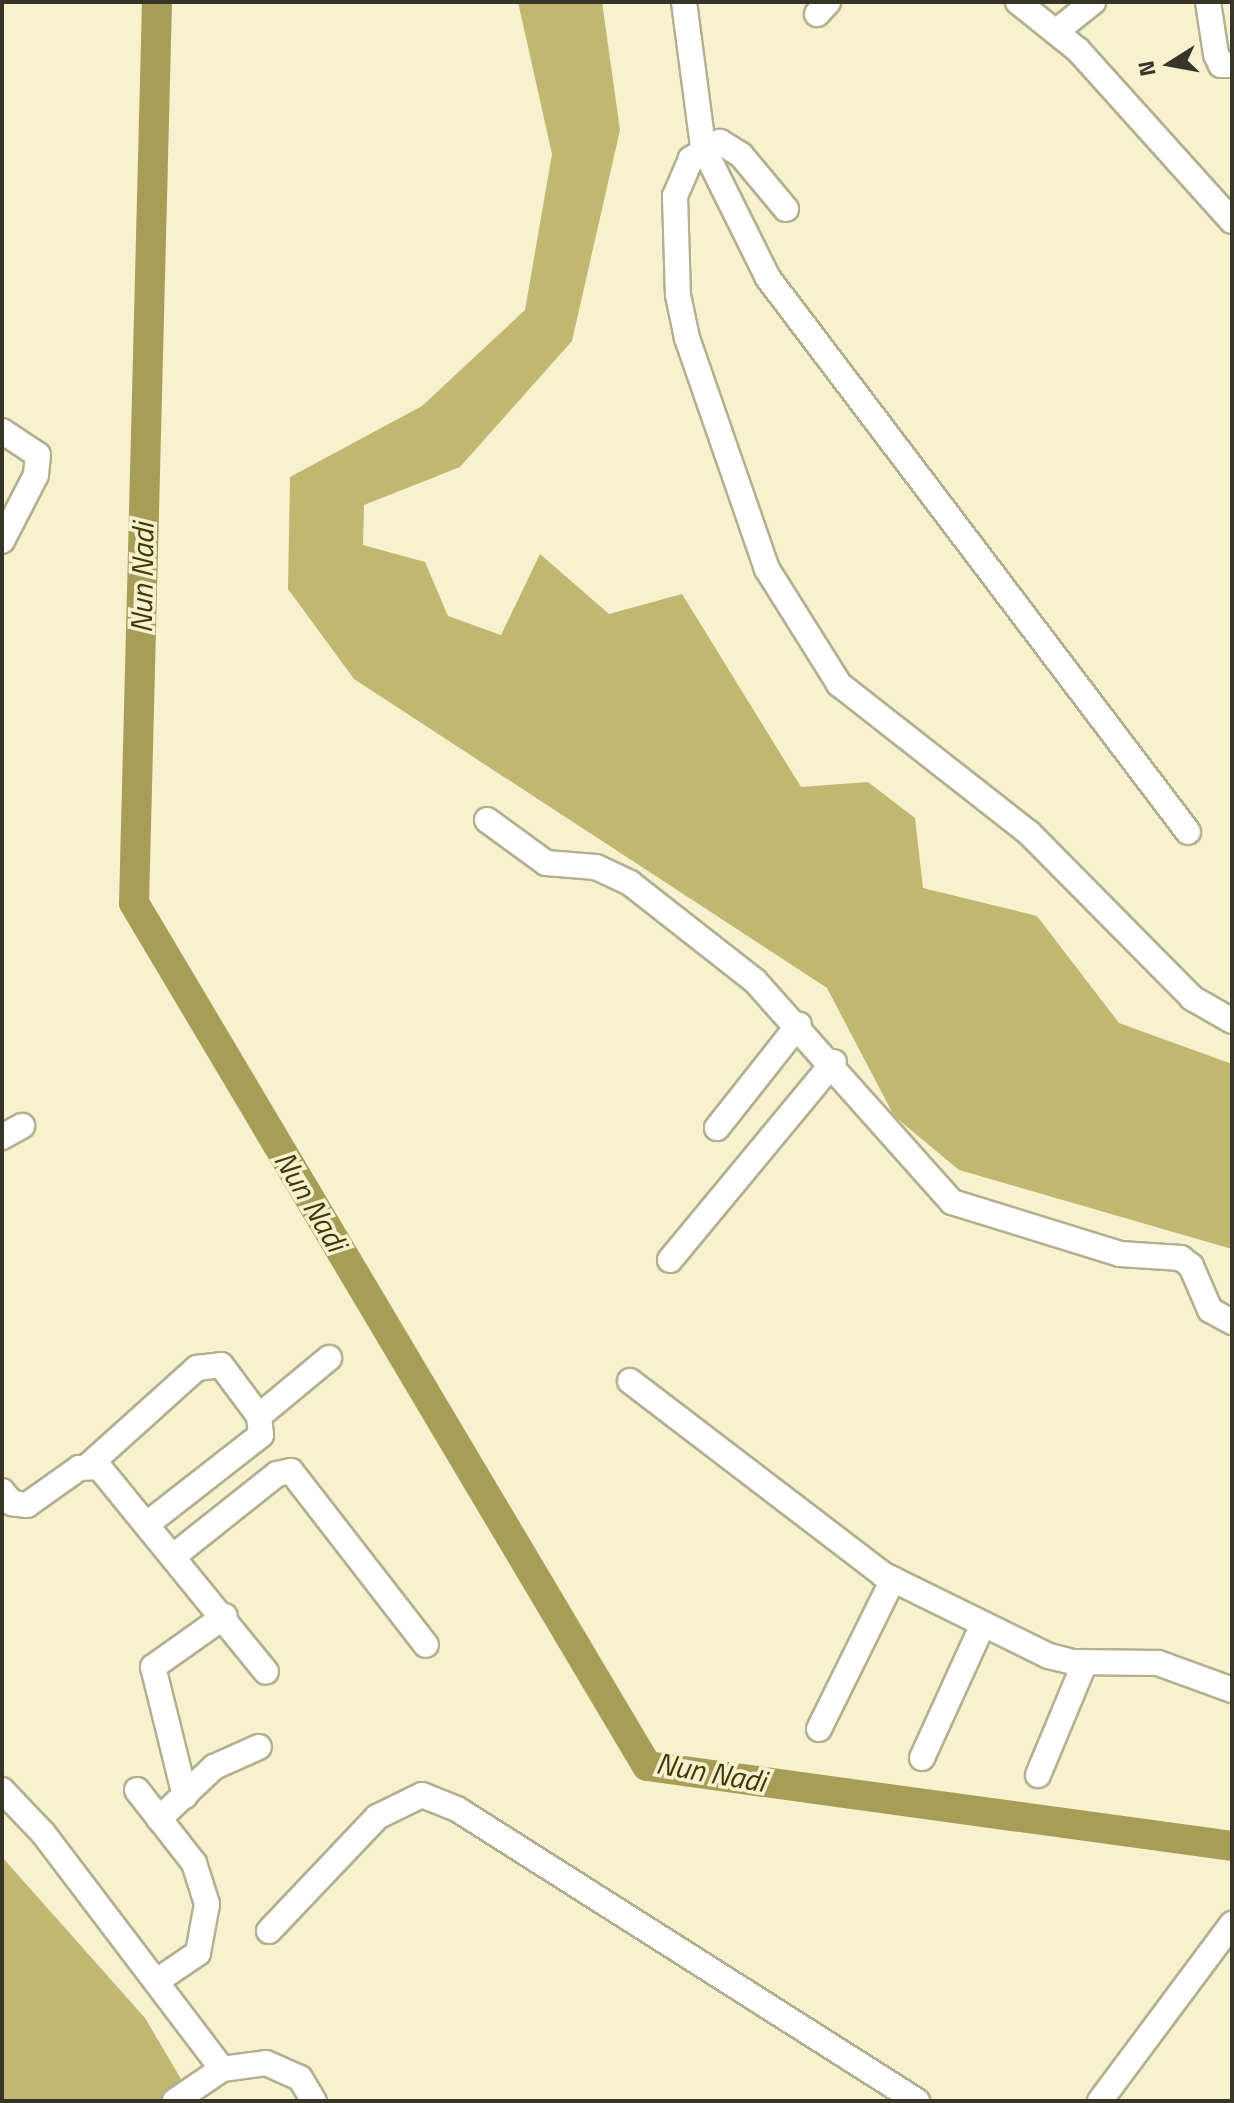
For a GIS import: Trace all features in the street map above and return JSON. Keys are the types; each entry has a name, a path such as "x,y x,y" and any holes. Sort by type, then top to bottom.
{"street":[{"path":"684,2 703,147 768,278 1188,832"},
{"path":"1018,2 1058,30 1232,221"},
{"path":"1058,30 1093,2"},
{"path":"1208,2 1216,54 1221,65 1232,65"},
{"path":"786,209 730,145 703,147 681,173 675,196 678,295 687,338 762,556 816,651 839,684 1029,833 1192,998 1232,1021"},
{"path":"2,431 38,455 36,475 2,541"},
{"path":"487,820 546,863 596,867 630,883 799,1024 952,1202 1120,1254 1181,1258 1191,1266 1210,1310 1232,1322"},
{"path":"717,1128 799,1024"},
{"path":"670,1260 834,1062"},
{"path":"259,1416 329,1358"},
{"path":"2,1491 12,1503 27,1505 88,1466 205,1362 221,1365 259,1416 261,1435 147,1524"},
{"path":"630,1381 893,1579 1049,1656 1085,1662 1158,1663 1232,1690"},
{"path":"88,1466 110,1476 225,1616 266,1672"},
{"path":"175,1555 277,1474 291,1471 426,1645"},
{"path":"819,1729 893,1579"},
{"path":"185,1796 153,1667 225,1616"},
{"path":"922,1758 983,1624"},
{"path":"1038,1775 1085,1662"},
{"path":"159,1819 214,1767 259,1747"},
{"path":"2,1790 157,1981 222,2069"},
{"path":"137,1790 194,1863 207,1904 198,1953 157,1981"},
{"path":"269,1931 377,1817 422,1795 457,1809 917,2101"},
{"path":"1100,2101 1232,1924"},
{"path":"175,2101 222,2069 266,2063 300,2078 314,2101"}],"shaded area":[{"path":"518,2 602,2 620,130 572,341 460,467 364,505 363,545 425,562 448,616 501,635 540,554 609,614 682,594 801,787 868,782 915,818 923,888 1037,916 1119,1023 1232,1064 1232,1249 959,1170 894,1116 827,988 354,679 288,589 290,477 422,406 525,310 552,154"},
{"path":"2,1857 145,2018 194,2101 2,2101"}],"waterway":[{"name":"Nun Nadi","path":"157,2 134,903 647,1766 1232,1846"}]}
